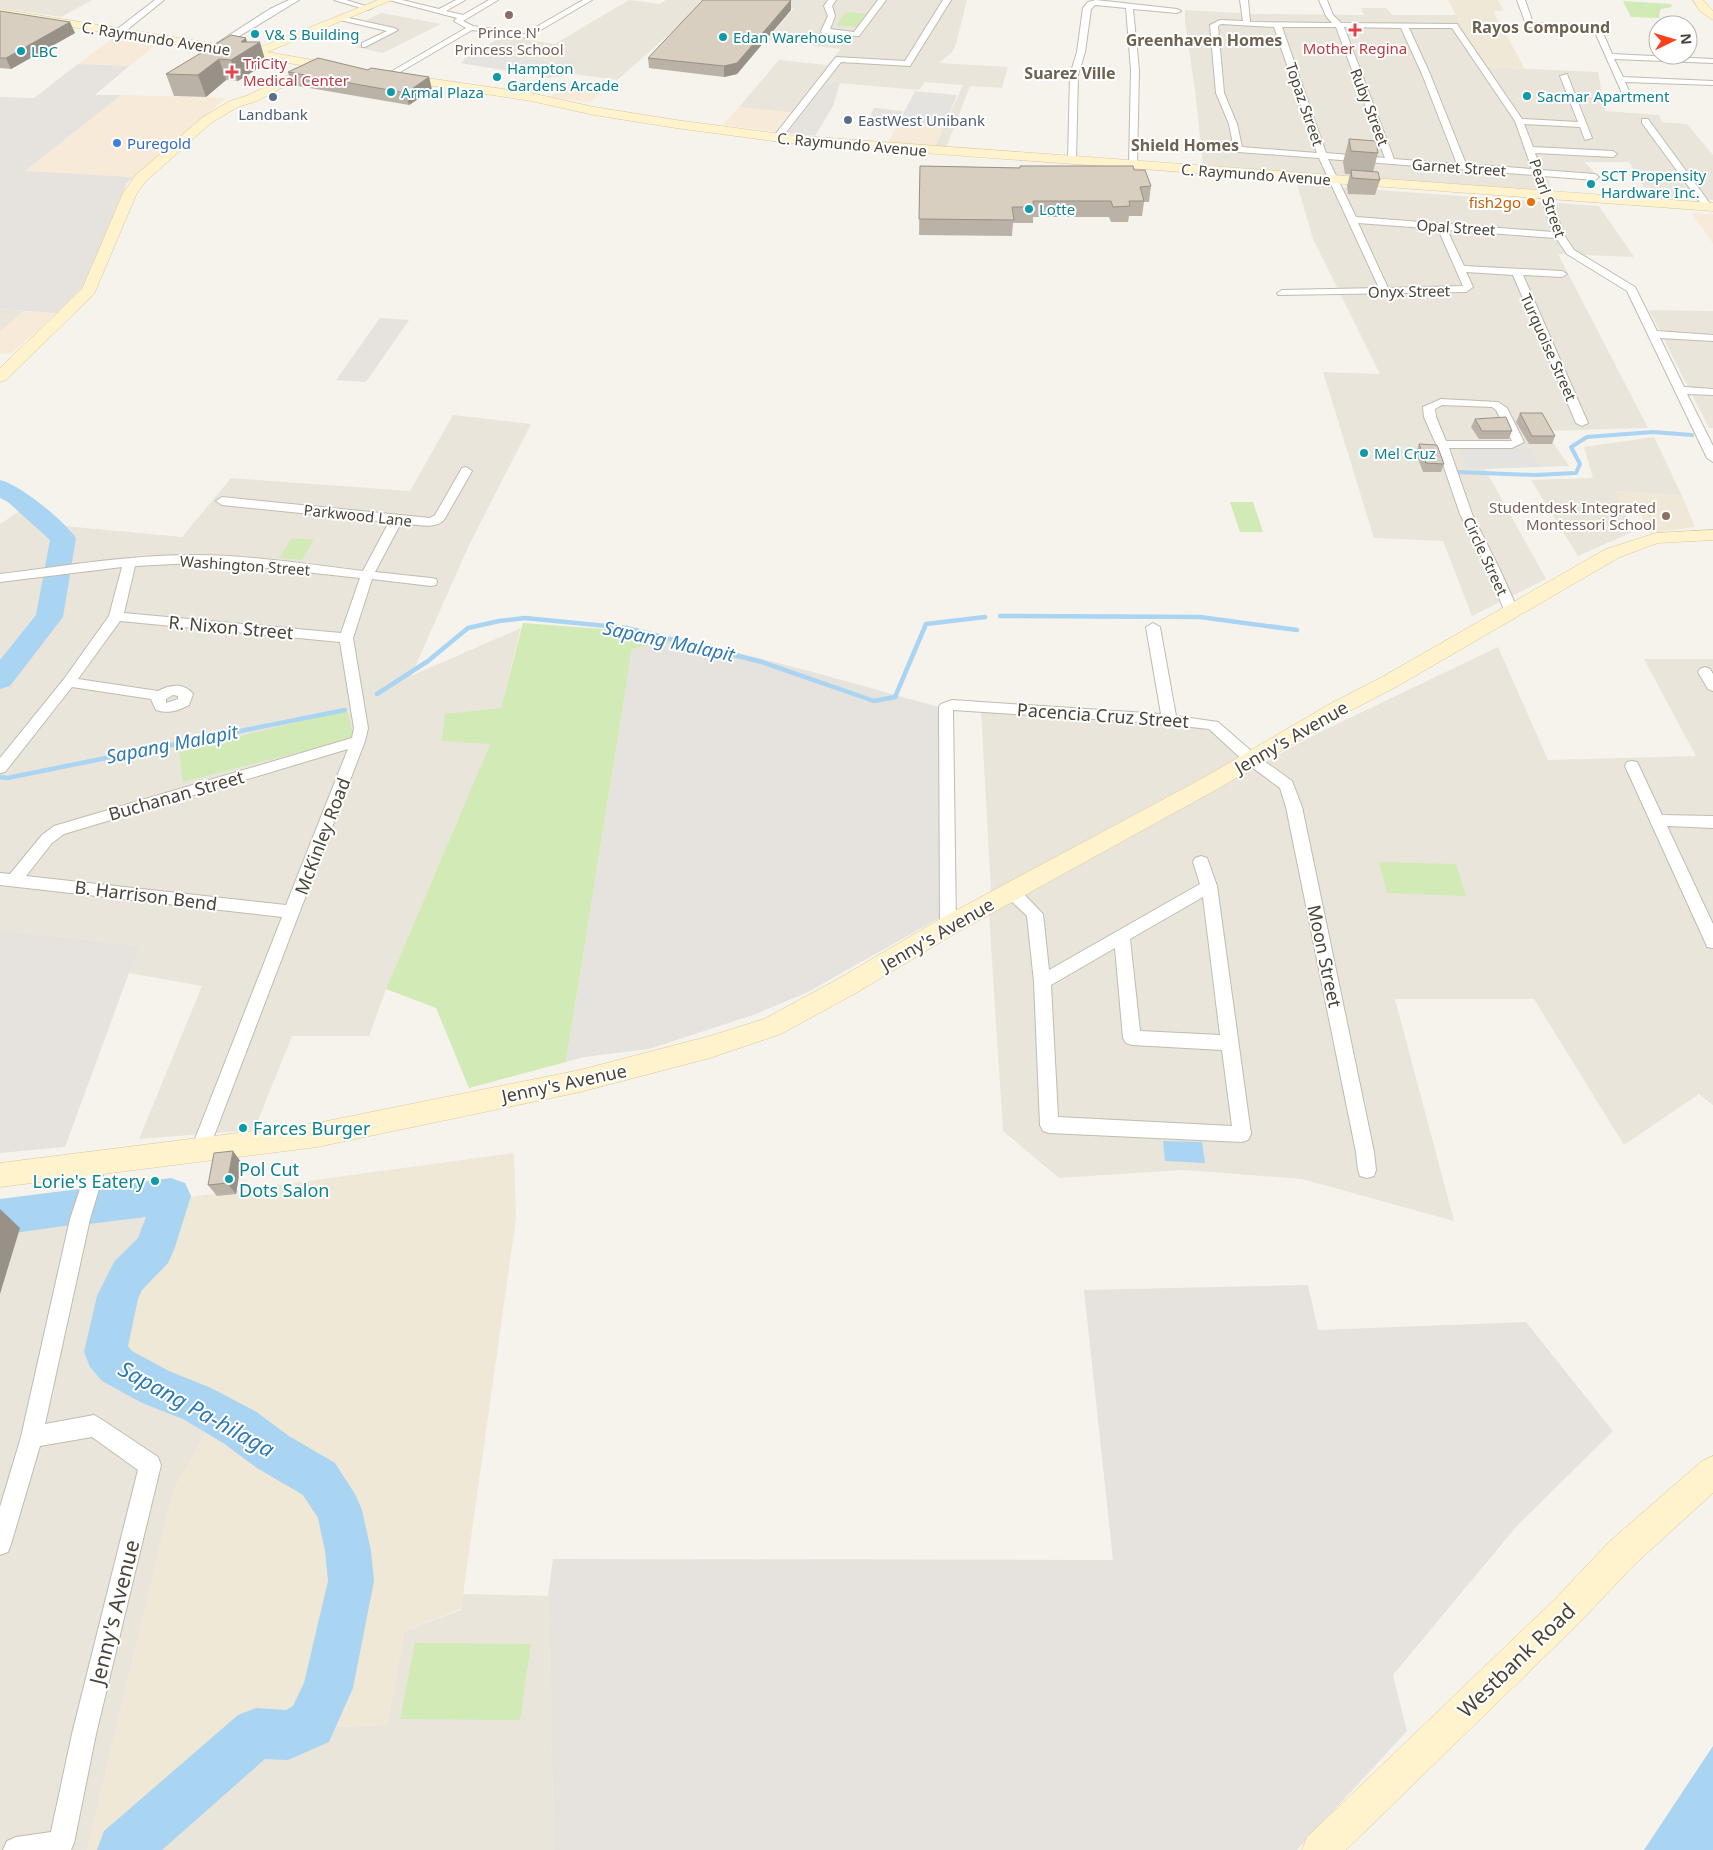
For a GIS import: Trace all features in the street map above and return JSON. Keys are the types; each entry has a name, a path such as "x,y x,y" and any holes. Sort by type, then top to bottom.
{"main road":[{"path":"256,54 387,0"},
{"path":"1698,0 1713,17"},
{"name":"C. Raymundo Avenue","path":"0,12 353,70"},
{"path":"234,104 241,96 302,61"},
{"path":"0,377 90,291 130,193 141,178 207,120 234,104 253,98 318,64"},
{"name":"C. Raymundo Avenue","path":"385,75 541,99 594,111 649,120 777,138 1710,207"},
{"name":"Jenny's Avenue","path":"0,1175 317,1135 580,1081 710,1047 772,1026 847,986 948,926 1251,759 1335,710 1389,682 1623,548 1656,538 1713,536"},
{"name":"Westbank Road","path":"1320,1850 1567,1611 1622,1553 1713,1472"}],"street":[{"path":"119,32 160,0"},
{"path":"216,47 294,0"},
{"path":"338,0 368,8"},
{"path":"393,0 460,18 494,0"},
{"path":"439,12 461,0"},
{"path":"460,18 459,22 471,28 516,36 527,35 588,0"},
{"path":"832,0 828,6 831,11 831,20 825,31 856,34 882,0"},
{"path":"777,138 839,59 907,64 947,0"},
{"path":"1244,0 1247,24 1404,26 1426,74 1463,167"},
{"name":"Ruby Street","path":"1322,0 1330,16 1339,25 1391,162"},
{"path":"1521,0 1530,24 1596,28 1625,91"},
{"path":"1072,160 1074,75 1081,52 1087,8 1099,1 1176,11"},
{"path":"1129,6 1135,70 1133,164"},
{"path":"343,18 394,30 366,45"},
{"name":"Garnet Street","path":"1247,24 1215,23 1214,25 1220,93 1233,124 1238,149 1595,177"},
{"name":"Topaz Street","path":"1278,24 1323,157 1386,291"},
{"name":"Pearl Street","path":"1404,26 1454,26 1520,121 1559,235 1570,252 1631,289 1713,458"},
{"path":"385,75 471,28"},
{"path":"1610,56 1713,61"},
{"path":"1564,76 1588,138"},
{"path":"1621,79 1713,83"},
{"path":"1520,121 1582,125"},
{"path":"1645,121 1710,207"},
{"path":"1531,150 1613,154"},
{"name":"Opal Street","path":"1352,220 1559,235"},
{"name":"Onyx Street","path":"1282,292 1462,291 1468,287 1441,226"},
{"path":"1460,269 1562,274"},
{"name":"Turquoise Street","path":"1516,271 1582,423"},
{"path":"1654,334 1713,338"},
{"path":"1681,390 1713,392"},
{"name":"Circle Street","path":"1442,444 1512,445 1518,442 1501,408 1494,404 1441,402 1429,407 1430,417 1442,444 1466,514 1512,610"},
{"name":"Parkwood Lane","path":"222,501 397,519 436,521 466,471"},
{"name":"McKinley Road","path":"200,1149 358,741 361,728 346,638 367,575 397,519"},
{"name":"Washington Street","path":"0,578 130,562 193,559 250,562 431,582"},
{"path":"0,768 69,682 116,616 130,562"},
{"name":"R. Nixon Street","path":"116,616 346,638"},
{"path":"1153,627 1169,719"},
{"path":"1705,672 1713,686"},
{"path":"69,682 160,696"},
{"name":"Pacencia Cruz Street","path":"948,926 946,707 952,705 1169,719 1213,725 1251,759"},
{"name":"Buchanan Street","path":"7,879 46,839 59,830 358,741"},
{"name":"Moon Street","path":"1251,759 1287,785 1294,807 1365,1152 1367,1170"},
{"path":"1632,766 1713,942"},
{"path":"1658,820 1713,822"},
{"path":"1011,891 1035,914 1042,982 1049,1125 1242,1134 1208,886 1201,862"},
{"name":"B. Harrison Bend","path":"7,879 292,912"},
{"path":"1042,982 1208,886"},
{"path":"1122,937 1132,1038 1229,1043"},
{"path":"0,1544 32,1437 80,1219 98,1162"},
{"name":"Jenny's Avenue","path":"16,1850 61,1843 84,1734 150,1465 94,1426 32,1437"}],"shaded area":[{"path":"0,0 92,0 61,17 0,8"},
{"path":"629,0 660,4 666,0 708,0 617,80 574,74 558,77 462,60 503,36 555,44"},
{"path":"711,0 967,0 956,44 952,52 939,63 1008,67 1002,88 970,86 946,148 935,147 963,85 925,82 919,90 827,82 801,114 739,107 779,60 827,65 841,49 767,40 794,8"},
{"path":"1448,0 1498,0 1504,11 1493,11 1525,69 1487,67 1472,45"},
{"path":"1361,8 1386,8 1392,15 1456,15 1472,45 1488,67 1598,72 1605,111 1659,115 1662,122 1687,124 1713,155 1713,200 1650,197 1629,162 1585,162 1600,179 1547,176 1552,191 1203,165 1185,10 1258,14 1364,15"},
{"path":"381,13 441,24 383,53 356,47 389,31 363,22"},
{"path":"117,35 158,43 129,66 78,64"},
{"path":"481,51 553,63 560,59 576,61 551,78 460,63"},
{"path":"78,64 129,66 95,95 121,95 25,171 134,177 127,183 82,288 56,313 0,309 0,97 34,98"},
{"path":"827,82 840,83 833,106 815,136 787,133"},
{"path":"563,86 603,91 590,102 550,97"},
{"path":"915,91 957,95 944,126 899,122"},
{"name":"Puregold","path":"121,95 226,98 134,177 25,171"},
{"path":"739,107 793,113 778,132 722,125"},
{"path":"874,108 903,111 897,124 867,122"},
{"path":"899,122 944,126 935,147 888,143"},
{"path":"1297,184 1599,206 1634,257 1558,254 1648,428 1545,431 1569,466 1485,469 1546,579 1472,616 1443,541 1374,538 1323,372 1380,374 1313,239"},
{"path":"1692,213 1713,214 1713,244"},
{"path":"0,309 24,311 0,332"},
{"path":"1649,310 1713,311 1713,428 1709,428"},
{"path":"24,311 56,313 11,354 0,353 0,332"},
{"path":"380,318 409,320 366,382 336,380"},
{"path":"453,415 531,424 469,545 411,676 521,628 490,744 386,989 369,1036 292,1036 254,1130 139,1139 202,986 129,973 141,946 0,930 0,524 23,509 42,524 182,537 231,478 410,491"},
{"path":"1654,437 1682,496 1616,491 1632,532 1578,556 1531,480 1593,478 1584,447"},
{"path":"1457,448 1530,448 1541,467 1467,468"},
{"name":"Studentdesk Integrated Montessori School","path":"1615,491 1682,496 1695,527 1649,533 1637,505 1620,504"},
{"path":"684,639 942,708 943,916 806,993 753,1015 649,1049 584,1057 566,1062 632,649"},
{"path":"1498,647 1548,760 1696,756 1644,659 1713,659 1713,1105 1699,1094 1624,1145 1534,999 1395,999 1454,1221 1302,1179 1183,1170 1059,1178 1003,1131 989,914 1316,734"},
{"path":"981,710 1195,726 1212,732 1239,758 991,892"},
{"path":"0,930 141,946 129,973 65,1147 0,1153"},
{"path":"514,1153 516,1218 461,1609 404,1631 387,1725 254,1730 128,1850 87,1850 174,1489 214,1419 113,1379 100,1359 114,1288 150,1250 161,1201"},
{"path":"161,1201 150,1250 114,1288 113,1379 214,1419 174,1489 87,1850 0,1850 0,1223"},
{"path":"1308,1285 1318,1330 1526,1322 1613,1431 1515,1528 1393,1675 1407,1731 1297,1850 554,1850 548,1596 553,1559 1113,1560 1084,1290"},
{"path":"463,1594 548,1596 554,1850 128,1850 254,1730 387,1725 404,1631 461,1610"}],"green space":[{"path":"1623,1 1671,4 1672,7 1661,9 1659,15 1648,15 1648,18 1631,17"},
{"path":"846,12 867,14 858,27 836,25"},
{"path":"1230,502 1253,502 1263,532 1240,532"},
{"path":"292,538 314,540 302,560 279,558"},
{"path":"523,623 616,630 684,639 632,649 566,1062 469,1088 436,1008 386,989 490,744 442,741 445,714 501,708"},
{"path":"347,710 354,738 183,782 179,751"},
{"path":"1379,862 1456,864 1466,896 1387,893"},
{"path":"415,1643 531,1644 520,1720 400,1719"}],"water":[{"path":"1163,1141 1202,1142 1205,1163 1165,1161"},
{"path":"1713,1746 1713,1850 1644,1850"}],"building":[{"name":"Edan Warehouse","path":"703,0 791,0 737,63 724,66 648,58"},
{"path":"0,11 70,22 6,58 0,58"},
{"path":"231,35 246,38 241,42 260,42 231,60 219,59 198,75 166,74"},
{"path":"318,58 368,70 371,68 429,77 406,93 288,72"},
{"path":"1349,139 1376,141 1378,153 1351,151"},
{"name":"Lotte","path":"920,166 1020,168 1020,166 1133,166 1134,170 1145,170 1151,186 1140,187 1144,201 1129,201 1130,206 1113,207 1111,201 1033,201 1034,207 1012,207 1014,220 919,219"},
{"path":"1351,170 1378,172 1380,180 1352,178"},
{"path":"1520,413 1542,413 1555,436 1532,436"},
{"path":"1506,417 1512,431 1482,431 1475,419"},
{"path":"1419,444 1437,445 1444,464 1426,463"},
{"path":"233,1151 227,1183 208,1185 214,1153"}],"waterway":[{"path":"1457,472 1535,475 1576,473 1580,464 1571,447 1587,437 1653,432 1692,435"},
{"name":"Sapang Malapit","path":"0,487 17,497 63,538 49,617 0,679"},
{"path":"1000,616 1200,617 1297,630"},
{"name":"Sapang Malapit","path":"377,694 428,661 468,628 499,621 525,618 627,628 762,662 874,701 895,697 926,624 985,617"},
{"name":"Sapang Malapit","path":"0,777 7,778 345,710"},
{"name":"Sapang Pa-hilaga","path":"89,1206 171,1196 154,1250 128,1276 118,1296 105,1352 117,1366 157,1388 196,1403 239,1427 273,1452 319,1479 339,1510 348,1551 351,1581 328,1688 311,1724 288,1735 256,1733 123,1850"},
{"name":"Sapang Pa-hilaga","path":"0,1217 79,1207"}],"place":[{"name":"Prince N' Princess School","path":"509,15"},
{"name":"Mother Regina","path":"1355,30"},
{"name":"V& S Building","path":"255,34"},
{"name":"Edan Warehouse","path":"723,37"},
{"name":"LBC","path":"21,51"},
{"name":"TriCity Medical Center","path":"232,72"},
{"name":"Hampton Gardens Arcade","path":"497,77"},
{"name":"Armal Plaza","path":"391,92"},
{"name":"Sacmar Apartment","path":"1527,96"},
{"name":"Landbank","path":"273,97"},
{"name":"EastWest Unibank","path":"848,120"},
{"name":"Puregold","path":"117,143"},
{"name":"SCT Propensity Hardware Inc.","path":"1591,184"},
{"name":"fish2go","path":"1531,202"},
{"name":"Lotte","path":"1029,209"},
{"name":"Mel Cruz","path":"1364,453"},
{"name":"Studentdesk Integrated Montessori School","path":"1666,516"},
{"name":"Farces Burger","path":"243,1128"},
{"name":"Pol Cut Dots Salon","path":"229,1179"},
{"name":"Lorie's Eatery","path":"155,1181"}],"district":[{"name":"Rayos Compound","path":"1541,27"},
{"name":"Greenhaven Homes","path":"1204,40"},
{"name":"Suarez Ville","path":"1070,73"},
{"name":"Shield Homes","path":"1185,145"}]}
